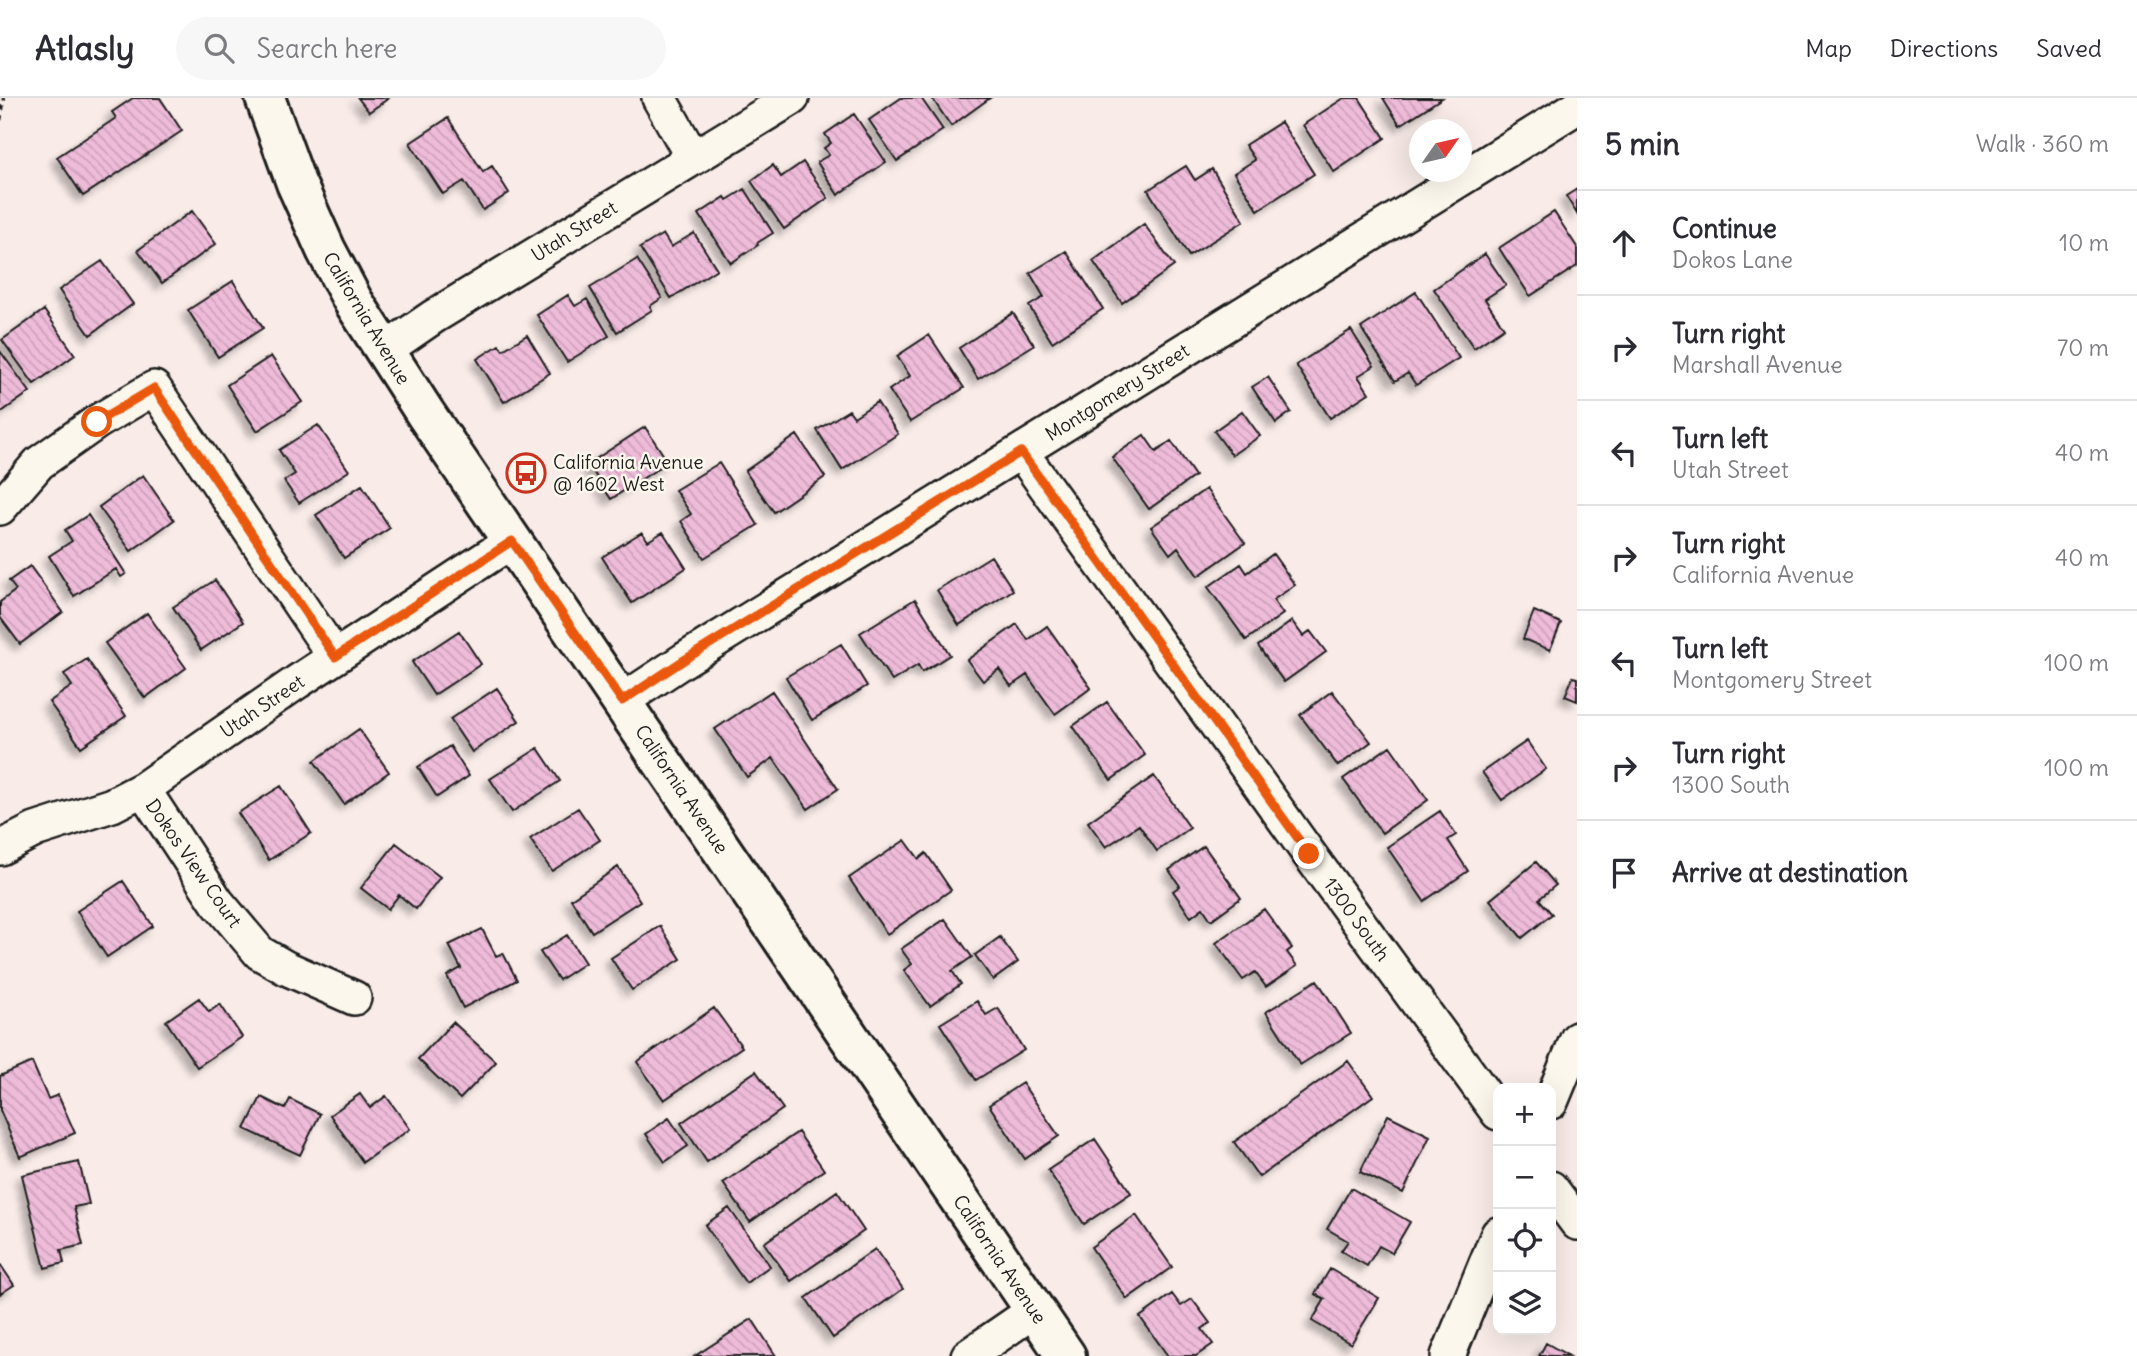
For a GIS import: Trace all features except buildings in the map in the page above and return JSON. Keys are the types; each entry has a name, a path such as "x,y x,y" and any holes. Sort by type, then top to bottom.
{"main road":[{"name":"California Avenue","path":"265,98 296,183 352,301 1066,1356"}],"street":[{"path":"659,98 693,158"},
{"name":"Utah Street","path":"385,350 433,317 693,158 752,108 793,98"},
{"name":"Montgomery Street","path":"622,701 1577,107"},
{"path":"0,508 39,464 97,422 154,388 335,657"},
{"name":"1300 South","path":"1021,452 1493,1106"},
{"name":"Utah Street","path":"0,848 35,830 112,805 143,789 335,657 512,541"},
{"name":"Dokos View Court","path":"143,789 217,902 260,953 286,968 354,998"},
{"path":"1556,1090 1577,1039"},
{"path":"1556,1195 1577,1223"},
{"path":"1448,1356 1493,1246"},
{"path":"968,1356 1035,1310"}],"path":[{"path":"0,120 4,98"}],"place":[{"name":"California Avenue @ 1602 West","path":"526,473"}],"route":[{"path":"97,422 154,388 335,657 512,541 622,701 1021,452 1309,854"}]}
